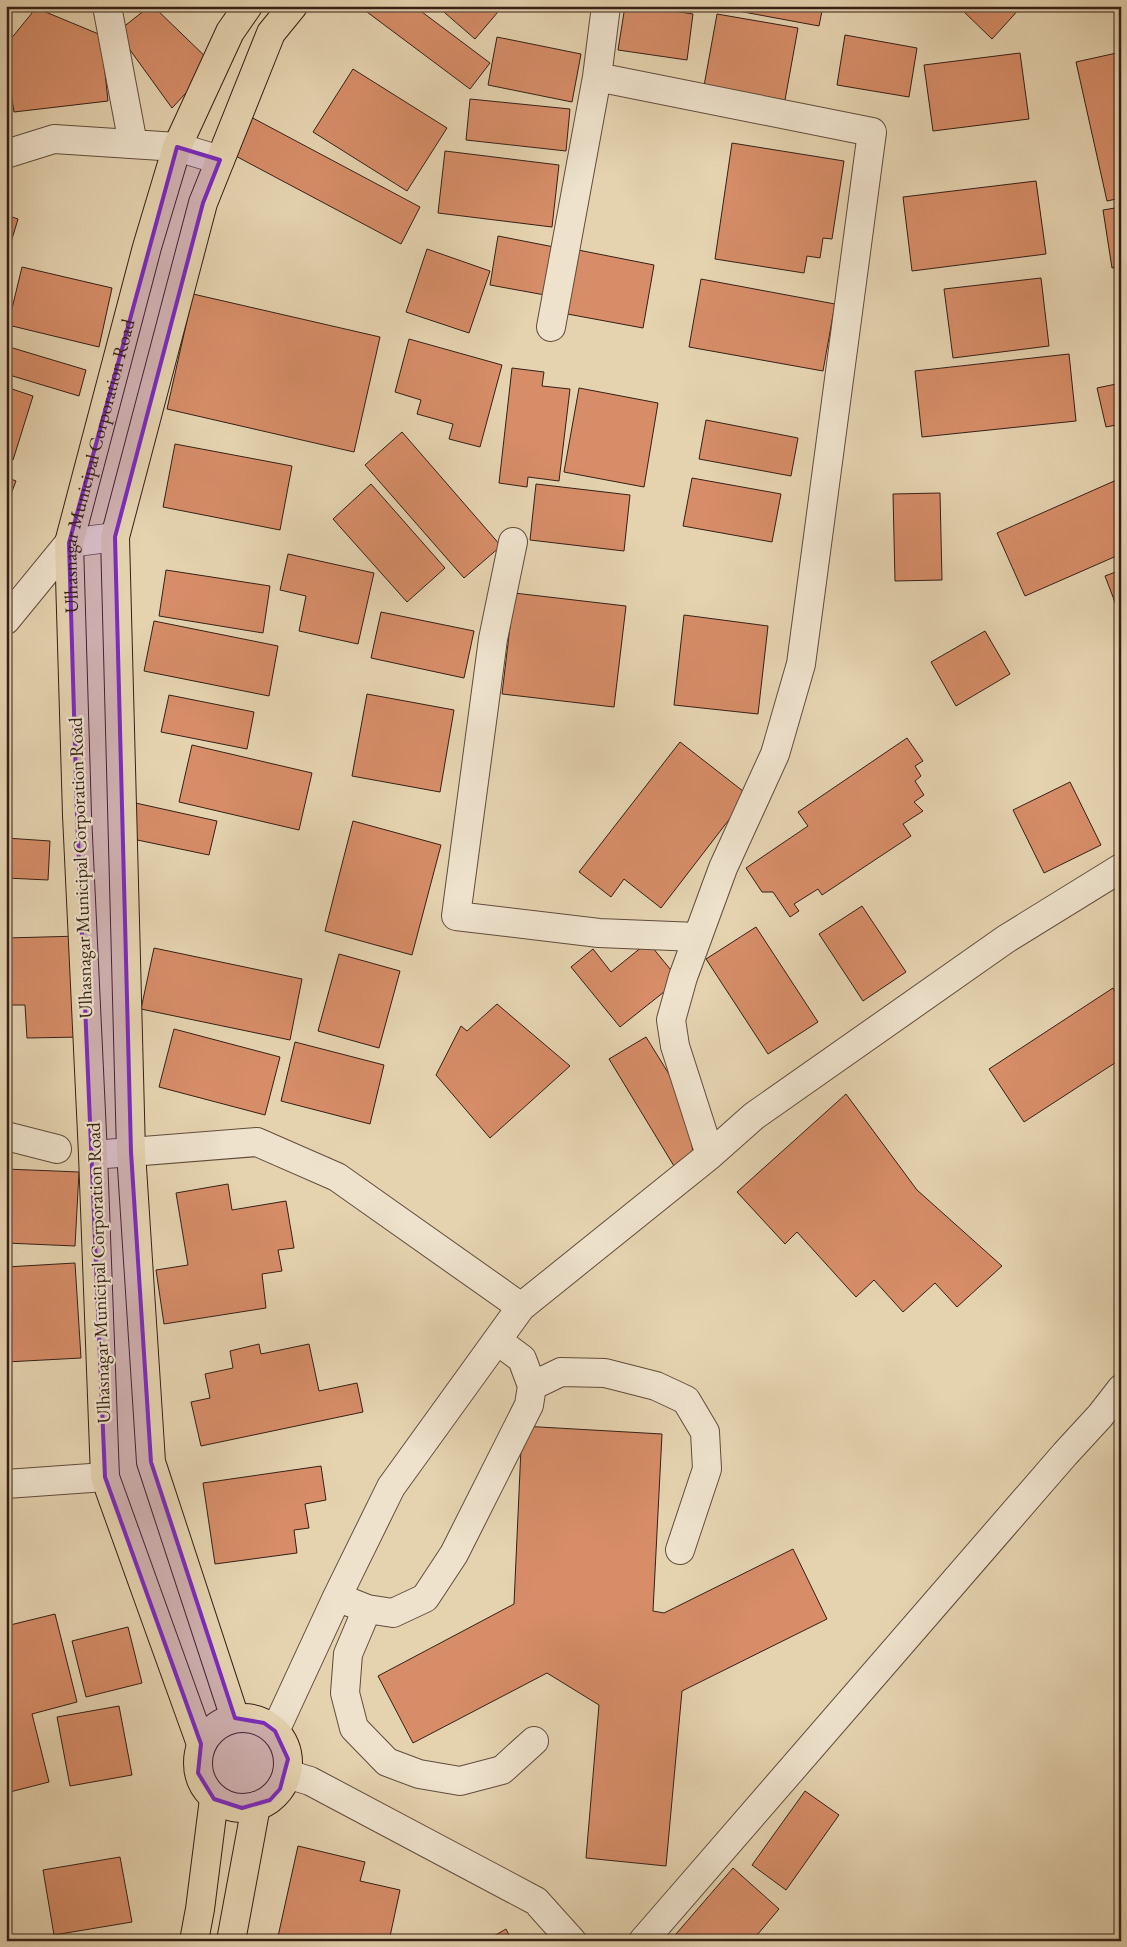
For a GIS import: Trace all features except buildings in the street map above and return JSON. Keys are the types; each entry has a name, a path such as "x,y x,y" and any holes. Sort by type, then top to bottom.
{"main road":[{"name":"Ulhasnagar Municipal Corporation Road","path":"201,1744 105,1477 93,1155 77,814 70,543 146,247 177,147 230,32 248,6"},
{"name":"Ulhasnagar Municipal Corporation Road","path":"235,1718 151,1462 131,1152 114,537 203,203 271,33 293,6"},
{"path":"235,1718 250,1718 264,1723 274,1731 284,1744 288,1759 287,1774 280,1789 270,1800 256,1806 242,1808 227,1806 214,1799 204,1787 198,1773 197,1758 201,1744 209,1732 221,1723 235,1718"},
{"path":"194,1941 214,1799"},
{"path":"231,1941 256,1806"}],"street":[{"path":"106,6 134,144"},
{"path":"551,327 597,77 606,6"},
{"path":"597,77 872,132 801,664 775,754 722,868 683,976 671,1020 675,1046 710,1155"},
{"path":"6,154 54,139 177,147 220,160"},
{"path":"6,620 70,543 114,537"},
{"path":"513,542 493,639 456,916 598,933 697,938"},
{"path":"274,1731 391,1487 521,1307 710,1155 754,1116 990,950 1121,868"},
{"path":"6,1136 56,1149"},
{"path":"93,1155 257,1142 337,1177 521,1307"},
{"path":"337,1597 367,1609 393,1613 424,1598 454,1554 529,1406 532,1386 522,1359 498,1340"},
{"path":"532,1386 561,1372 605,1373 656,1386 686,1400 705,1432 706,1469 680,1550"},
{"path":"643,1941 1121,1390"},
{"path":"6,1484 105,1477"},
{"path":"367,1609 348,1654 345,1692 354,1728 387,1762 419,1774 460,1781 502,1770 534,1740"},
{"path":"287,1774 310,1781 536,1901 572,1941"}],"highlighted area":[{"path":"177,147 220,160 203,203 115,537 131,1152 151,1462 235,1718 264,1723 275,1731 288,1759 280,1789 270,1800 242,1808 214,1799 198,1773 201,1744 105,1477 77,815 69,543"}]}
